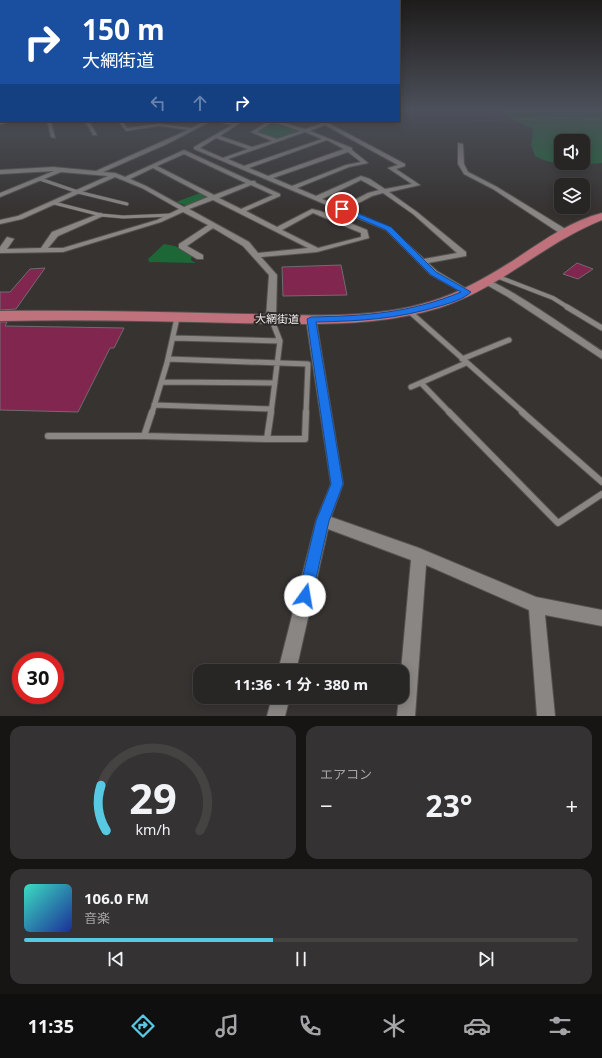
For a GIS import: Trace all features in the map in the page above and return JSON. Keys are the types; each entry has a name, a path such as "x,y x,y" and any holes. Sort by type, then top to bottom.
{"main road":[{"name":"大網街道","path":"0,316 311,319 365,318 410,312 447,301 468,292 492,279 564,232 598,221"}],"street":[{"path":"204,143 196,148 318,198 388,229 434,273 468,292"},
{"path":"237,143 252,149"},
{"path":"224,159 268,143"},
{"path":"245,168 314,143"},
{"path":"293,188 348,166 365,163 350,149 337,143"},
{"path":"342,209 370,194 417,184 391,168 403,165 364,143"},
{"path":"96,173 165,144 171,146"},
{"path":"460,144 461,164 466,173 494,188 564,232"},
{"path":"178,149 253,182 278,195 242,211"},
{"path":"269,178 350,149"},
{"path":"125,179 184,152"},
{"path":"152,166 214,198 278,228 317,250"},
{"path":"2,193 63,170"},
{"path":"0,172 63,170 96,173 115,175 144,187 246,244 274,275 270,318"},
{"path":"0,222 20,218 115,175"},
{"path":"318,198 361,178 368,180 415,213 463,254 423,262"},
{"path":"0,251 63,250 158,221 184,209 253,182"},
{"path":"256,255 317,250 365,238 364,232 318,212 308,213 278,228"},
{"path":"43,250 55,234 101,215"},
{"path":"200,257 182,246 213,225"},
{"path":"0,251 10,239"},
{"path":"492,279 511,295 602,356"},
{"path":"289,664 323,521 337,484 311,319"},
{"path":"323,521 419,555 536,605 602,618"},
{"path":"406,716 419,555"},
{"path":"536,605 546,716"},
{"path":"276,716 279,704"}],"lane":[{"path":"40,179 78,192 127,204"},
{"path":"54,203 101,215 123,217 172,215"},
{"path":"492,279 553,298 602,328"},
{"path":"410,312 602,482"},
{"path":"144,436 162,382 174,338 177,318"},
{"path":"266,438 280,341 270,318"},
{"path":"174,338 280,341"},
{"path":"411,387 509,340"},
{"path":"48,436 305,439 308,364 168,359"},
{"path":"162,382 275,383"},
{"path":"421,383 558,523 602,494"},
{"path":"154,405 271,409"}],"green space":[{"path":"531,143 554,143 554,163 535,156"},
{"path":"590,143 602,143 602,163 590,164"},
{"path":"200,193 208,197 188,206 176,202"},
{"path":"164,244 175,246 192,255 191,260 196,263 149,262 148,259"}],"building":[{"path":"577,263 593,269 578,279 563,274"},
{"path":"341,265 347,295 283,296 282,267"},
{"path":"45,268 16,309 0,310 0,292 10,292 30,269"},
{"path":"0,322 7,322 5,326 124,328 114,348 110,348 78,412 0,410"}],"route":[{"path":"305,596 323,521 337,484 311,319 336,320 365,318 410,312 430,307 468,292 434,273 388,229 342,209"}]}
